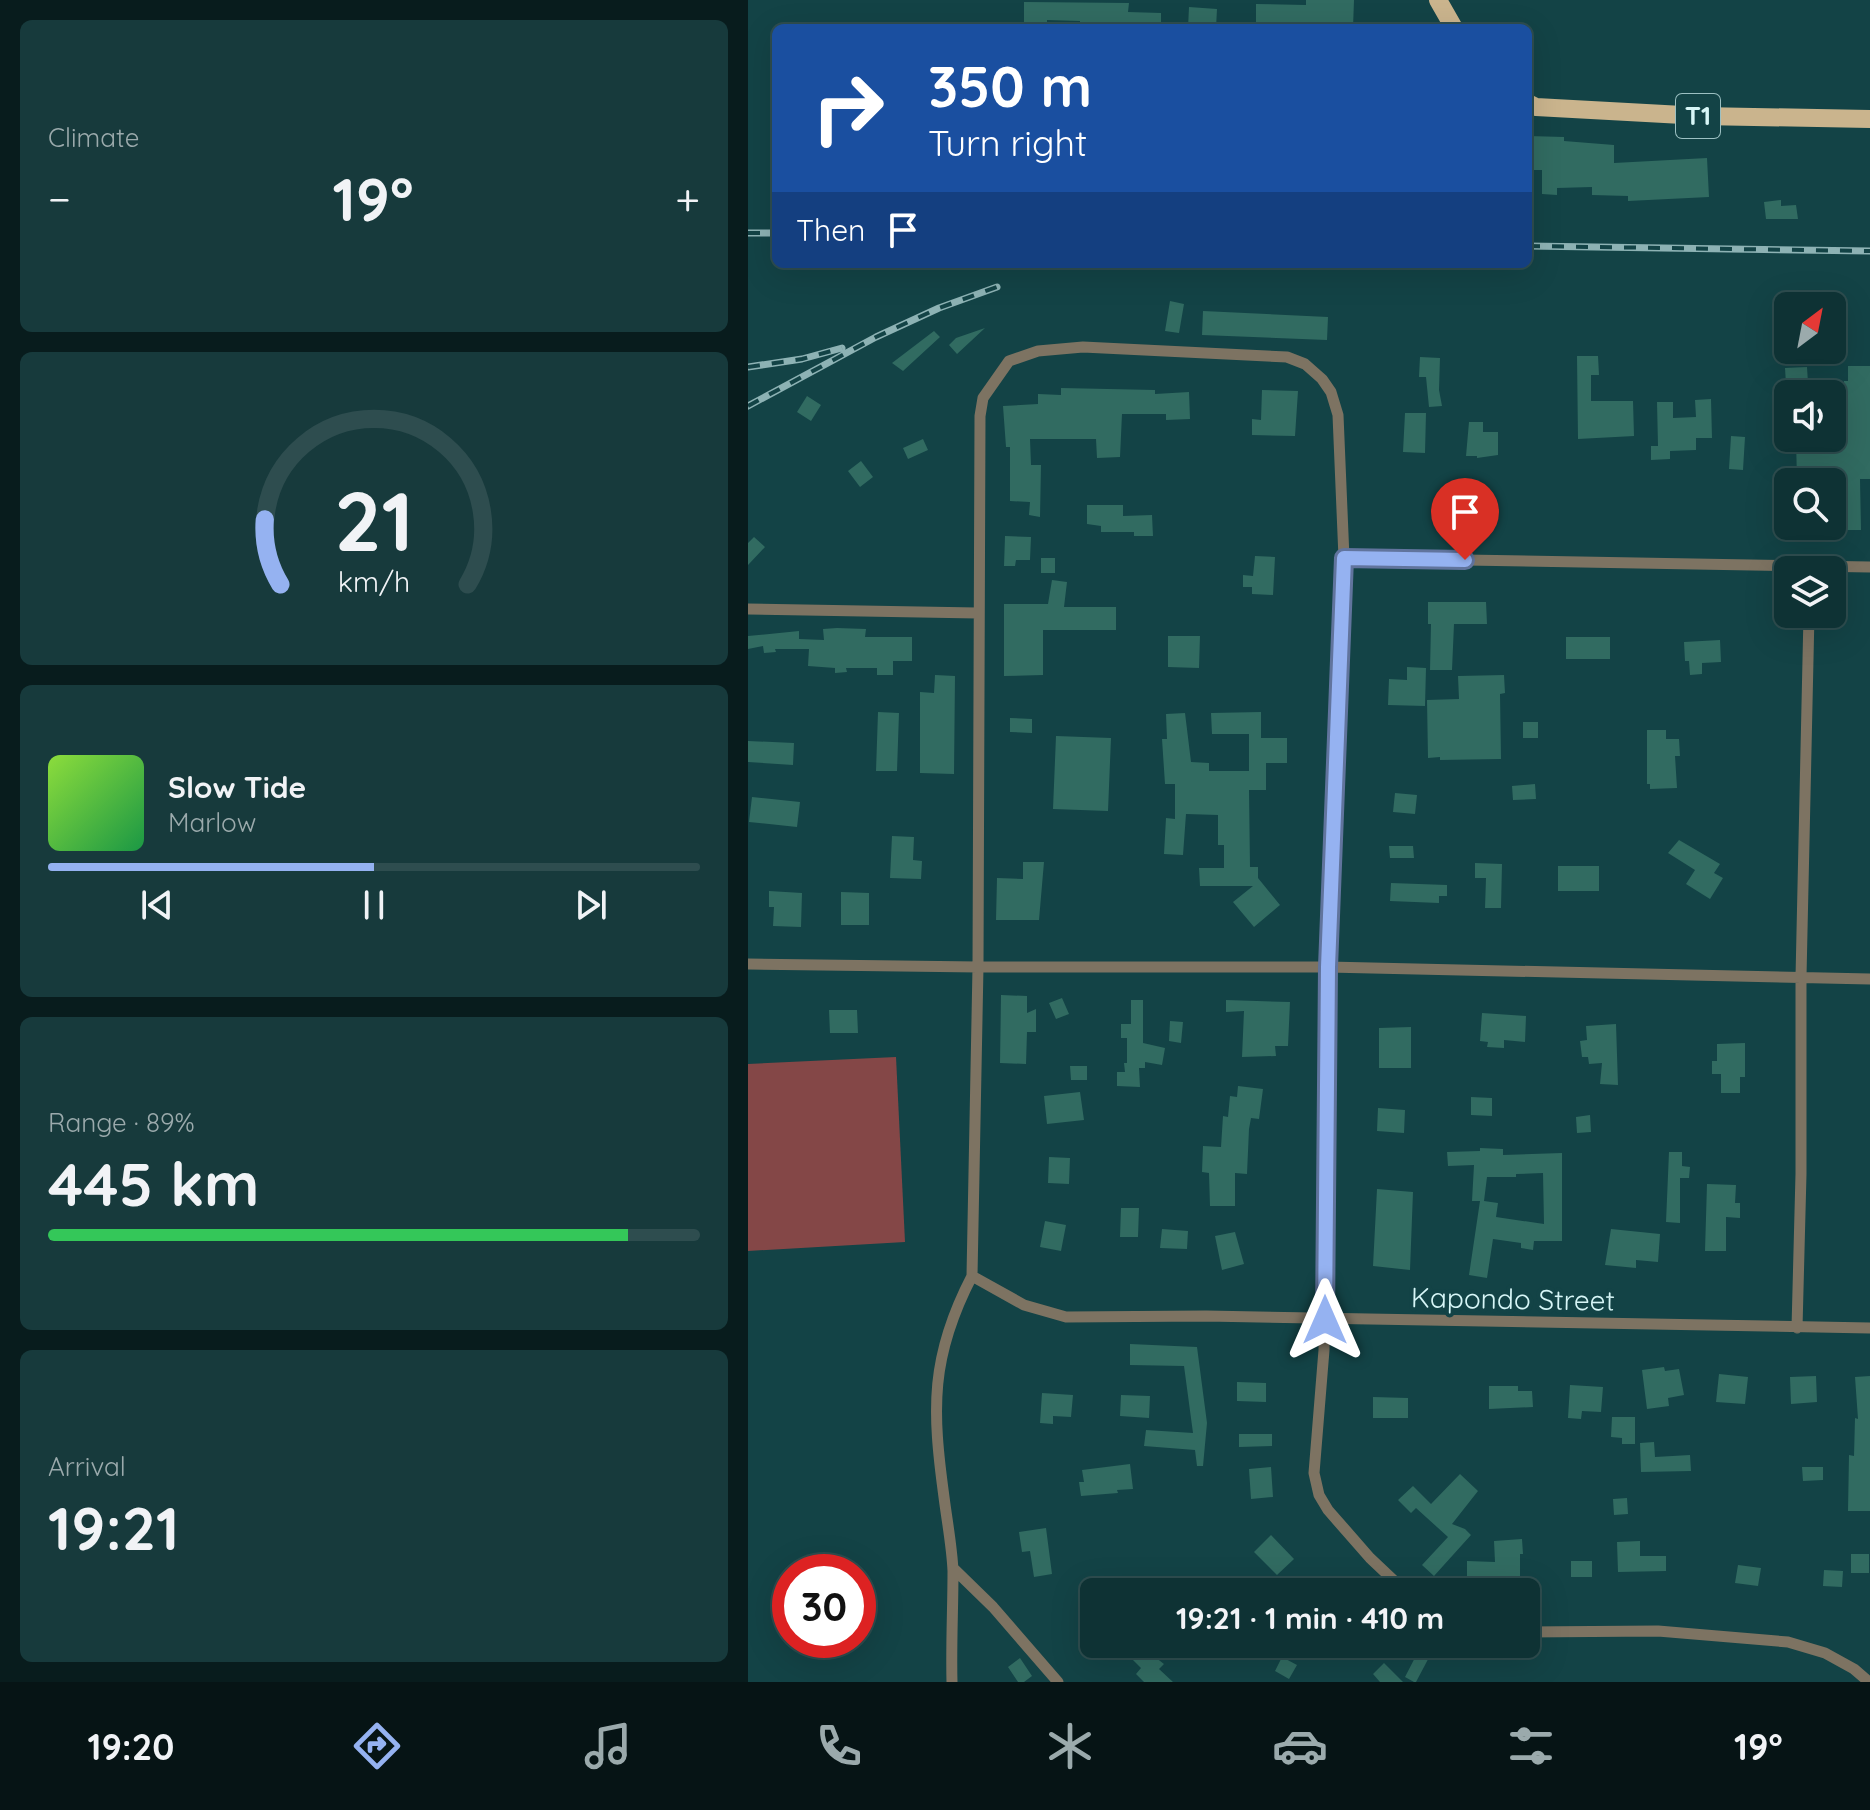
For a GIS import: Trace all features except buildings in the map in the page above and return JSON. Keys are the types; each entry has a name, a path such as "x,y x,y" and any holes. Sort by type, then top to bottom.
{"highway":[{"path":"1438,0 1452,24"},
{"name":"T1","path":"1532,105 1701,116 1870,119"}],"street":[{"path":"952,1682 953,1568 938,1453 936,1380 941,1350 955,1308 972,1276 978,967 980,416 983,398 1009,361 1038,351 1083,347 1287,357 1305,364 1322,379 1331,392 1338,415 1344,558 1328,967 1325,1320 1314,1473 1319,1495 1345,1531 1392,1578"},
{"path":"1344,558 1774,567"},
{"path":"1846,567 1870,567"},
{"path":"748,609 977,613"},
{"path":"1797,1328 1809,628"},
{"path":"748,964 1328,967 1870,979"},
{"name":"Kapondo Street","path":"972,1276 1024,1305 1066,1317 1206,1316 1870,1328"},
{"path":"953,1568 993,1607 1058,1682"},
{"path":"1540,1632 1658,1631 1788,1642 1825,1653 1854,1669 1869,1682"}],"shaded area":[{"path":"896,1057 905,1242 748,1251 748,1064"}],"railway":[{"path":"748,233 772,233"},
{"path":"1532,246 1870,251"},
{"path":"748,406 876,337 939,308 997,287"},
{"path":"748,367 802,359 842,348"}],"route":[{"path":"1325,1320 1328,967 1344,558 1465,560"}]}
